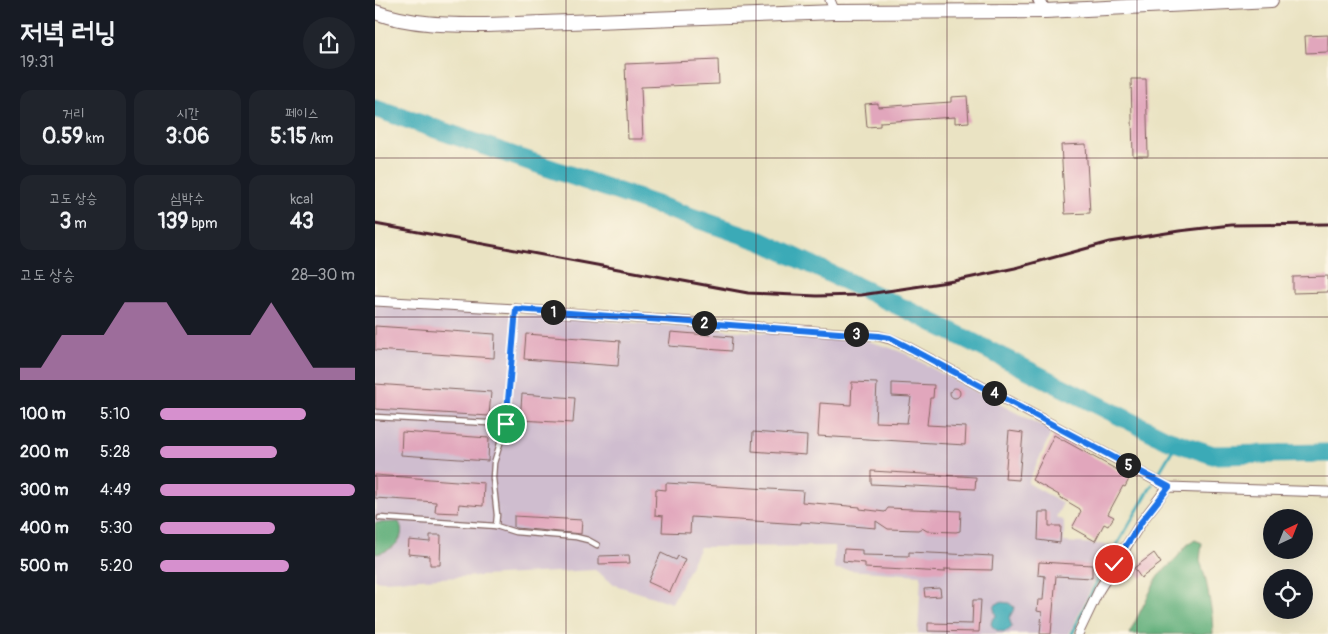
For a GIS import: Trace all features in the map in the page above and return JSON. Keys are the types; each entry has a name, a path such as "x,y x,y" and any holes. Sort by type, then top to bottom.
{"highway":[{"path":"375,12 438,25 486,25 832,6 1042,6 1271,0"}],"street":[{"path":"375,301 516,309 872,335 890,338 1169,487 1328,492"},
{"path":"1078,634 1099,590 1142,521 1169,487"}],"lane":[{"path":"497,526 493,478 494,463 506,424 516,309"},
{"path":"375,417 506,424"},
{"path":"379,518 497,526 515,532 576,537 597,545"}],"shaded area":[{"path":"375,304 864,340 888,347 906,354 1052,431 1028,483 1063,503 1056,517 1064,521 1064,542 1112,545 1069,634 918,634 921,575 834,569 834,546 700,547 672,603 615,585 595,570 375,580"}],"green space":[{"path":"399,522 401,528 400,539 387,551 375,554 375,523"},
{"path":"1195,540 1202,543 1200,560 1206,580 1212,614 1213,634 1129,634 1158,576 1187,545"}],"water":[{"path":"1000,602 1009,603 1014,607 1009,618 1012,627 1004,632 998,631 991,624 996,616 995,605"}],"building":[{"path":"1328,35 1328,52 1306,53 1305,36"},
{"path":"718,60 719,84 641,87 643,139 628,139 625,64"},
{"path":"1131,79 1146,79 1148,156 1133,156"},
{"path":"967,96 969,122 955,123 955,117 880,122 880,126 867,127 865,104 878,103 878,107 951,102 951,97"},
{"path":"1086,144 1090,213 1065,214 1061,145"},
{"path":"1328,276 1328,292 1293,293 1293,277"},
{"path":"375,326 495,334 494,358 375,350"},
{"path":"671,332 732,337 731,351 669,346"},
{"path":"526,334 620,341 618,366 524,359"},
{"path":"852,382 877,383 875,422 907,423 911,397 892,396 892,383 934,385 933,398 930,398 927,425 966,427 965,445 818,436 820,403 851,405"},
{"path":"375,384 491,392 489,416 375,409"},
{"path":"953,388 957,388 960,393 959,397 953,398 950,395 950,391"},
{"path":"522,394 575,398 573,423 520,420"},
{"path":"1009,431 1023,433 1019,480 1005,479"},
{"path":"402,432 489,438 488,461 401,455"},
{"path":"753,432 807,436 806,455 752,451"},
{"path":"1054,435 1130,477 1108,514 1114,517 1108,526 1104,524 1095,541 1072,528 1081,511 1080,509 1032,480"},
{"path":"871,471 976,477 975,489 871,484"},
{"path":"375,475 484,483 483,506 459,504 458,513 435,512 436,502 375,498"},
{"path":"666,483 803,491 802,502 860,507 860,509 885,512 888,508 961,511 960,531 927,531 922,528 918,530 888,529 876,521 876,528 801,522 801,524 691,517 690,533 662,532 663,516 655,515 656,489 666,490"},
{"path":"1039,512 1049,512 1049,526 1061,526 1060,543 1038,540"},
{"path":"514,516 582,520 581,534 516,528 514,527"},
{"path":"430,535 441,535 440,565 430,565 430,556 408,554 409,540 430,542"},
{"path":"844,549 862,550 862,555 909,556 909,552 993,556 992,570 945,569 945,572 865,568 865,563 843,561"},
{"path":"661,553 676,560 678,556 685,559 670,592 648,582"},
{"path":"1154,553 1161,563 1141,578 1134,568"},
{"path":"629,555 630,563 599,564 599,556"},
{"path":"1039,562 1092,565 1092,578 1056,576 1051,634 1040,634 1042,612 1037,611 1038,600 1043,600 1045,576 1038,575"},
{"path":"940,588 941,596 925,597 924,589"},
{"path":"973,600 981,600 979,632 928,631 928,623 972,624"}],"waterway":[{"path":"375,108 761,241 920,316 1166,439 1213,455 1328,453"},
{"path":"1157,476 1177,442"},
{"path":"1072,634 1103,569 1152,485"}],"railway":[{"path":"375,224 748,293 817,296 861,295 954,281 1015,268 1110,242 1179,231 1231,225 1328,224"}],"route":[{"path":"506,424 516,309 890,338 1169,487 1142,521 1114,564"}]}
